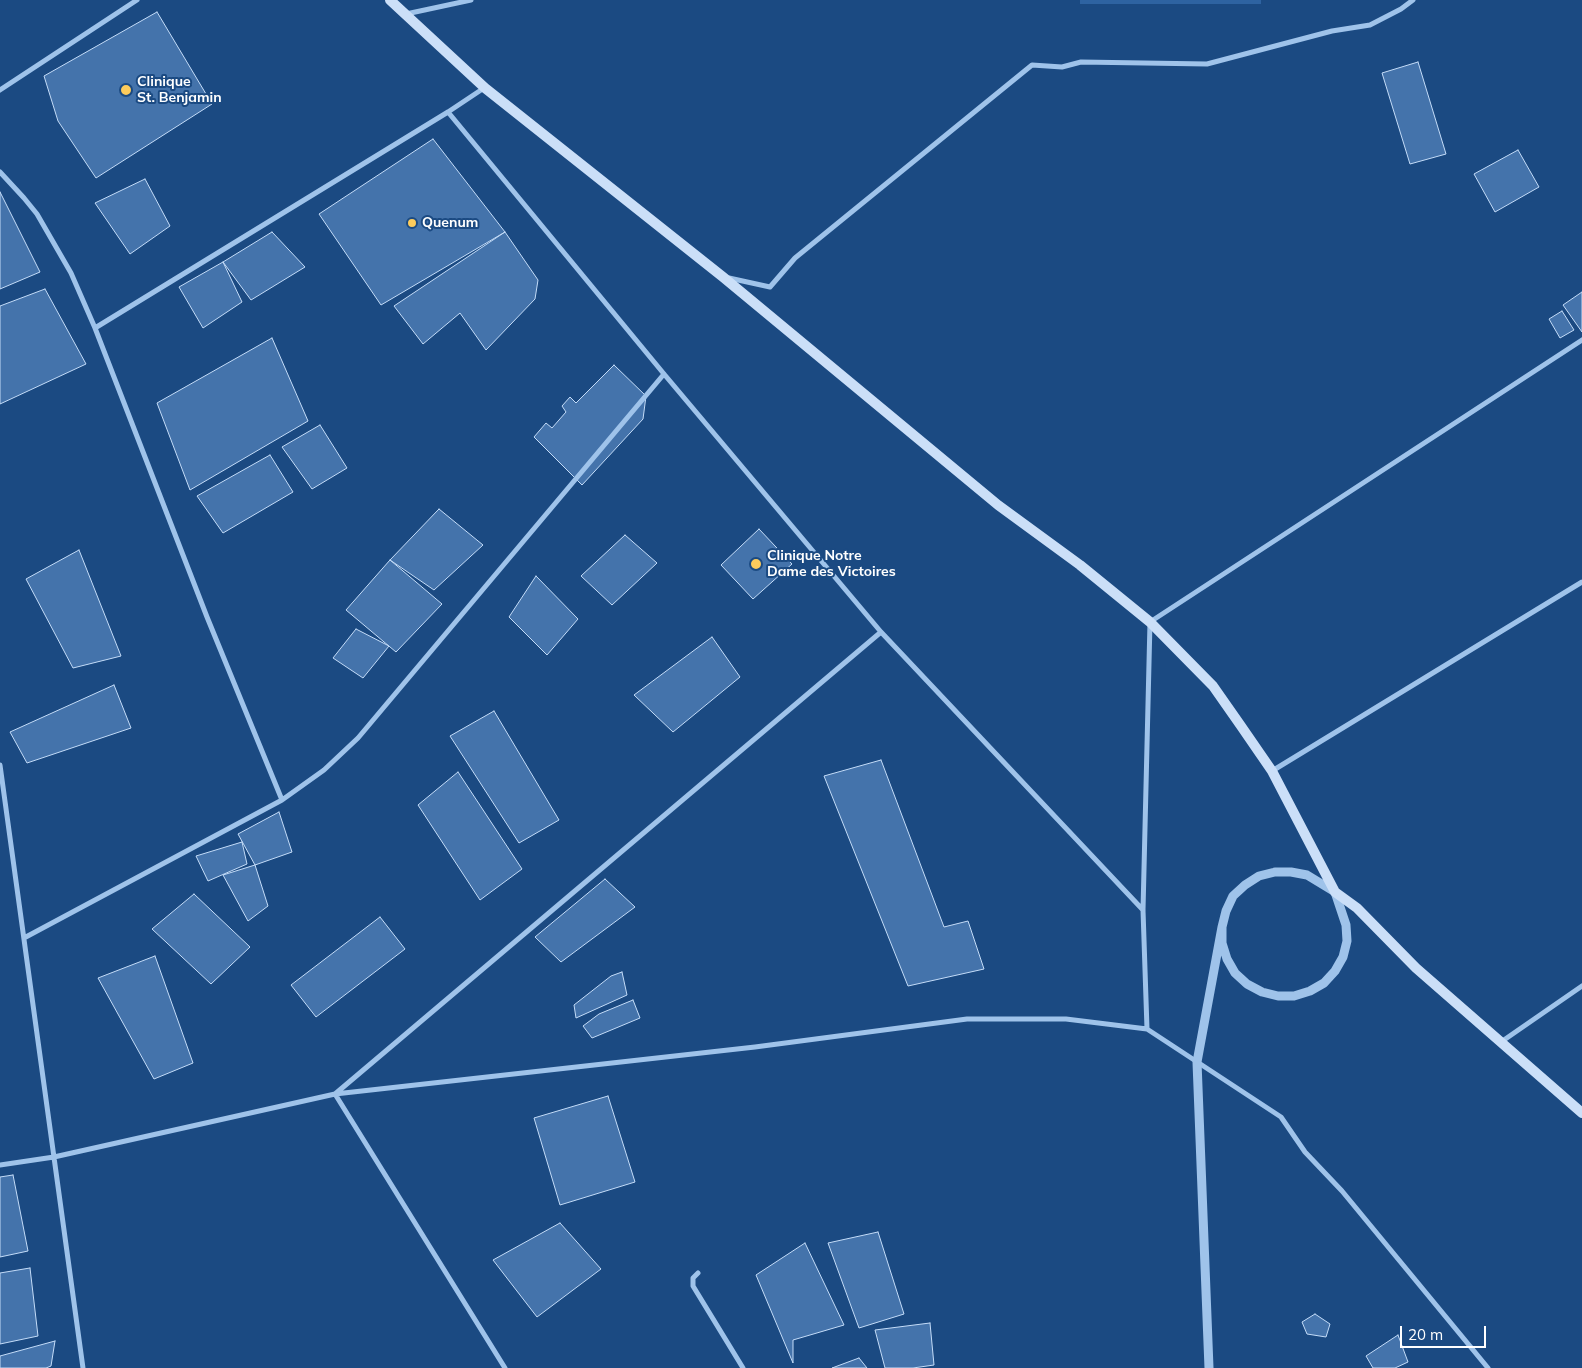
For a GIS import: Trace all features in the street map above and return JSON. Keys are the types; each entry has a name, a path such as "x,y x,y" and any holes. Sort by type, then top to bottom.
{"main road":[{"path":"390,0 485,88 724,277 998,505 1080,565 1150,622 1213,686 1272,771 1335,892 1357,908 1416,968 1582,1113"}],"street":[{"path":"0,90 137,0"},
{"path":"405,14 471,0"},
{"path":"724,277 770,287 795,258 1032,66 1062,67 1081,62 1206,64 1332,31 1370,25 1401,9 1413,0"},
{"path":"95,328 485,88"},
{"path":"448,112 664,374 881,632 1143,910"},
{"path":"0,172 37,214 71,272 95,328 207,617 282,800"},
{"path":"1147,1030 1143,910 1150,622 1582,340"},
{"path":"24,938 282,800 324,770 358,738 664,374"},
{"path":"1272,771 1582,582"},
{"path":"335,1094 881,632"},
{"path":"0,765 83,1368"},
{"path":"1209,1368 1197,1062 1222,927 1226,911 1234,896 1245,885 1259,876 1275,872 1307,875 1335,892 1346,925 1347,940 1343,957 1335,971 1324,983 1310,991 1294,996 1278,996 1262,992 1247,984 1236,973 1227,959 1222,943 1222,927"},
{"path":"1500,1042 1582,986"},
{"path":"0,1165 54,1157 335,1094 755,1047 967,1019 1066,1019 1147,1030 1281,1117 1305,1152 1342,1192 1488,1368"},
{"path":"335,1094 505,1368"},
{"path":"698,1272 694,1278 693,1286 744,1368"}],"shaded area":[{"path":"1080,0 1261,0 1261,4 1080,4"}],"building":[{"name":"Clinique St. Benjamin","path":"157,12 212,104 96,178 58,121 44,76"},
{"path":"1418,62 1446,154 1410,164 1382,73"},
{"name":"Quenum","path":"433,139 505,232 381,305 319,214"},
{"path":"1518,150 1539,187 1495,212 1474,174"},
{"path":"145,179 170,226 130,254 95,203"},
{"path":"0,192 40,272 0,289"},
{"path":"272,232 305,267 251,300 223,262"},
{"path":"505,232 538,280 535,299 486,350 460,313 423,344 394,306"},
{"path":"223,262 242,302 203,328 179,287"},
{"path":"45,289 86,364 0,404 0,306"},
{"path":"1582,292 1582,332 1563,305"},
{"path":"1562,311 1574,330 1560,338 1549,319"},
{"path":"272,338 308,421 190,490 157,403"},
{"path":"614,365 646,396 643,419 582,485 534,437 546,423 552,428 566,412 562,406 570,397 576,403"},
{"path":"320,425 347,468 312,489 282,447"},
{"path":"270,455 293,492 223,533 197,496"},
{"path":"439,509 483,545 434,590 390,560"},
{"name":"Clinique Notre Dame des Victoires","path":"759,529 792,564 753,599 721,565"},
{"path":"625,535 657,563 612,605 581,576"},
{"path":"79,550 121,656 73,668 26,579"},
{"path":"390,560 442,604 396,652 346,610"},
{"path":"536,576 578,619 547,655 509,617"},
{"path":"356,629 389,646 363,678 333,658"},
{"path":"712,637 740,677 673,732 634,695"},
{"path":"114,685 131,728 27,763 10,732"},
{"path":"494,711 559,820 519,843 450,736"},
{"path":"881,760 944,927 968,921 984,969 908,986 824,776"},
{"path":"458,772 522,869 480,900 418,805"},
{"path":"279,812 292,852 255,865 238,834"},
{"path":"242,842 247,864 208,881 196,856"},
{"path":"255,865 268,906 248,921 223,875"},
{"path":"605,879 635,907 561,962 535,937"},
{"path":"194,894 250,947 211,984 152,929"},
{"path":"380,917 405,949 316,1017 291,985"},
{"path":"155,956 193,1063 154,1079 98,978"},
{"path":"622,972 627,995 576,1018 574,1005 611,976"},
{"path":"633,1000 640,1018 592,1038 583,1026 599,1014"},
{"path":"608,1096 635,1182 560,1205 534,1118"},
{"path":"13,1175 28,1251 0,1257 0,1177"},
{"path":"560,1223 601,1269 537,1317 493,1260"},
{"path":"878,1232 904,1314 859,1328 828,1243"},
{"path":"805,1243 844,1325 793,1340 793,1363 756,1275"},
{"path":"30,1268 38,1336 0,1344 0,1273"},
{"path":"1315,1314 1330,1324 1326,1337 1307,1334 1302,1322"},
{"path":"930,1323 934,1365 913,1368 885,1368 875,1330"},
{"path":"1398,1335 1408,1362 1395,1368 1373,1368 1366,1356"},
{"path":"55,1341 51,1366 46,1368 0,1368 0,1356"},
{"path":"859,1358 867,1368 832,1368"}],"place":[{"name":"Clinique St. Benjamin","path":"126,90"},
{"name":"Quenum","path":"412,223"},
{"name":"Clinique Notre Dame des Victoires","path":"756,564"}]}
